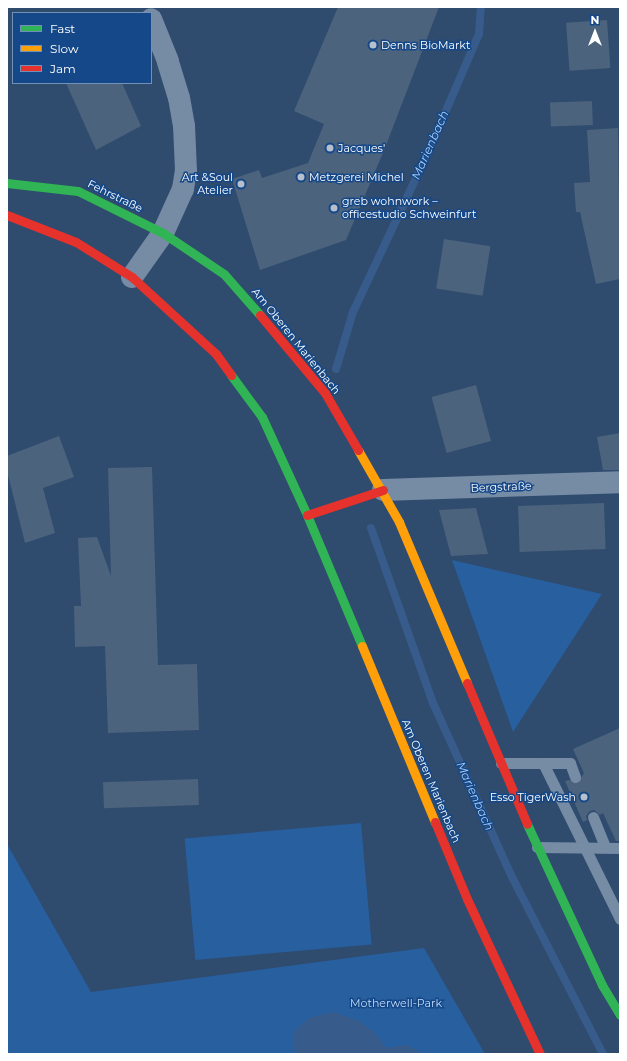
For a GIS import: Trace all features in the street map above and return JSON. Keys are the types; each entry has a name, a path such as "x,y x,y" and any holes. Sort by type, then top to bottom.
{"main road":[{"name":"Fehrstraße","path":"7,183 78,191 163,233"},
{"path":"7,215 76,242 132,277"},
{"name":"Am Oberen Marienbach","path":"163,233 224,274 273,329 325,393 383,490 399,522 537,847 602,985 620,1015"},
{"name":"Am Oberen Marienbach","path":"132,277 181,320 232,374 262,417 307,515 467,898 540,1054"},
{"path":"307,515 383,490"}],"street":[{"path":"132,277 163,233 183,189 186,154 179,98 168,61 152,21"},
{"name":"Bergstraße","path":"383,490 620,482"}],"lane":[{"path":"501,764 570,764 575,776"},
{"path":"543,764 620,919"},
{"path":"593,818 605,847"},
{"path":"537,847 619,848"}],"green space":[{"path":"452,560 602,594 513,732"},
{"path":"361,823 372,945 195,960 185,838"},
{"name":"Motherwell-Park","path":"7,844 91,992 424,948 485,1054 7,1054"}],"shaded area":[{"path":"333,1012 359,1021 376,1034 386,1048 407,1045 423,1054 295,1054 293,1033 309,1018"}],"building":[{"path":"338,7 439,7 385,148 346,240 260,270 232,179 259,170 262,178 308,163 324,124 294,111"},
{"path":"607,20 610,68 569,71 566,23"},
{"path":"66,84 122,84 141,126 96,150"},
{"path":"592,101 593,125 551,126 550,102"},
{"path":"618,128 620,279 596,284 580,212 576,212 574,183 590,182 587,130"},
{"path":"444,239 490,246 483,296 436,288"},
{"path":"476,385 491,441 447,453 432,397"},
{"path":"620,433 620,470 603,470 597,437"},
{"path":"59,436 74,477 43,488 55,533 25,543 7,471 7,456"},
{"path":"152,467 158,665 197,664 199,730 108,733 105,646 75,647 74,606 81,606 78,538 97,537 111,576 108,468"},
{"path":"604,503 606,549 520,552 518,506"},
{"path":"476,508 488,554 451,556 439,510"},
{"path":"620,728 620,841 616,841 603,813 600,815 594,810 590,811 586,816 587,820 583,822 565,781 569,780 578,783 584,773 573,749"},
{"path":"198,779 199,805 104,808 103,782"}],"waterway":[{"name":"Marienbach","path":"336,369 353,312 426,157 479,34 481,7"},
{"name":"Marienbach","path":"371,528 433,703 511,875 603,1054"}],"traffic: fast":[{"path":"7,183 78,191 163,233 224,274 260,315"},
{"path":"231,375 262,417 307,515 362,646"},
{"path":"527,824 602,985 620,1015"}],"traffic: slow":[{"path":"358,450 399,522 467,683"},
{"path":"362,646 435,822"}],"traffic: jam":[{"path":"7,215 76,242 132,277 216,354 231,375"},
{"path":"260,315 325,393 358,450"},
{"path":"307,515 383,490"},
{"path":"467,683 527,824"},
{"path":"435,822 467,899 540,1054"}],"place":[{"name":"Denns BioMarkt","path":"373,45"},
{"name":"Jacques'","path":"330,148"},
{"name":"Metzgerei Michel","path":"301,177"},
{"name":"Art &Soul Atelier","path":"241,184"},
{"name":"greb wohnwork – officestudio Schweinfurt","path":"334,208"},
{"name":"Esso TigerWash","path":"584,797"}]}
